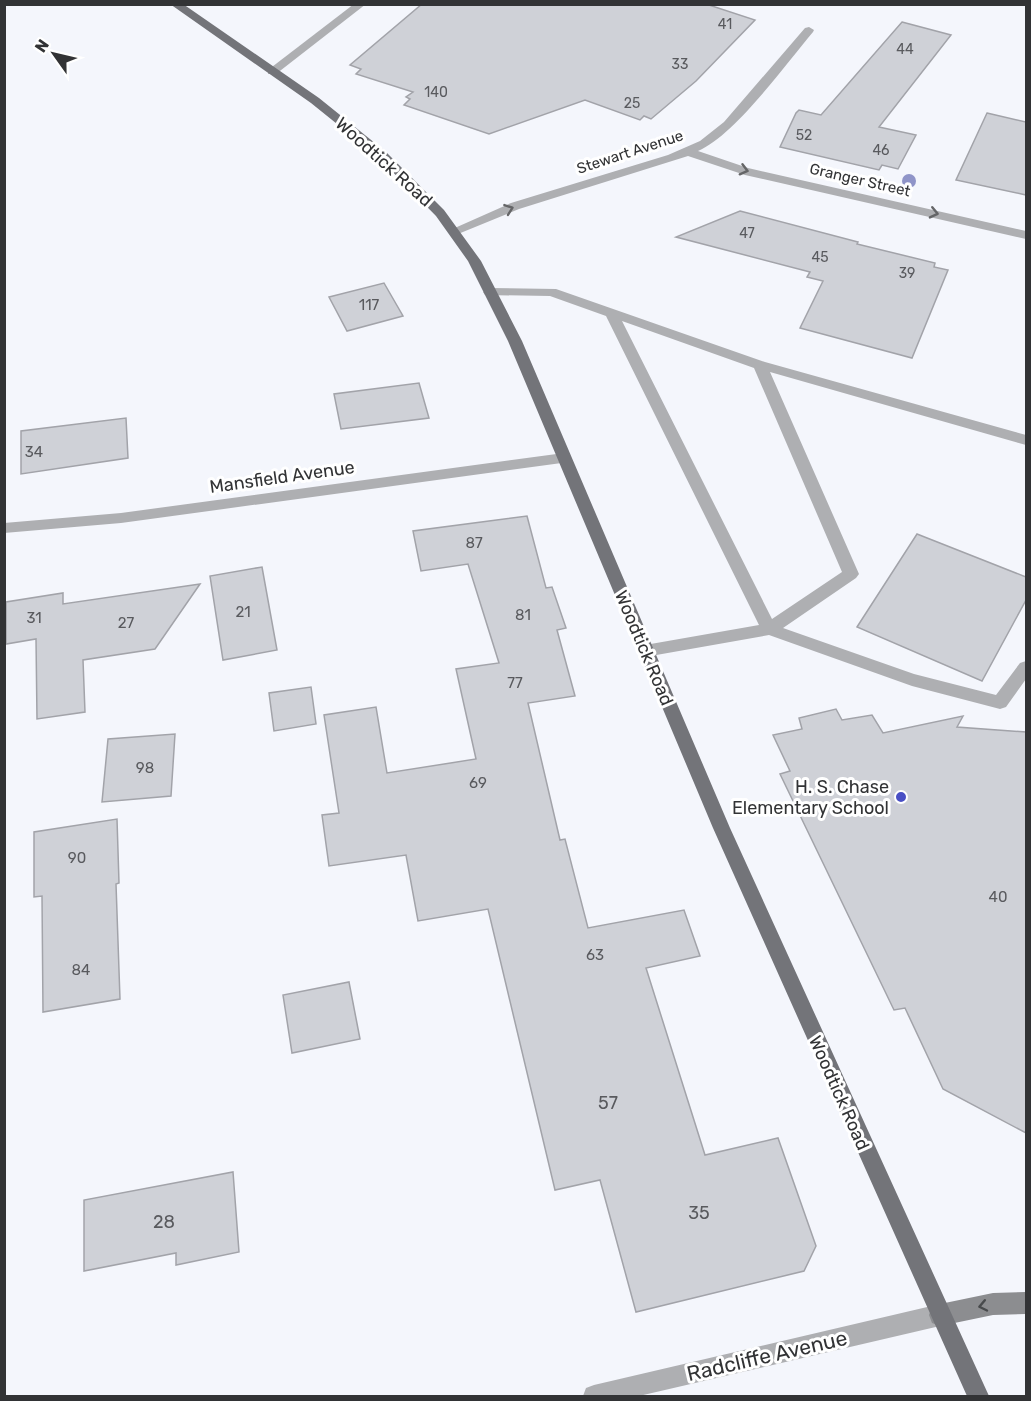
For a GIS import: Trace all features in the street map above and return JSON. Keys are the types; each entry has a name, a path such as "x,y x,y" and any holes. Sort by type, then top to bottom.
{"main road":[{"name":"Woodtick Road","path":"175,4 328,112 393,165 439,211 454,231 490,292 516,345 645,651 878,1180 978,1396"},
{"path":"940,1315 993,1304 1026,1303"}],"street":[{"path":"272,72 361,4"},
{"name":"Stewart Avenue","path":"454,231 514,207 689,152 704,144 728,124 809,30"},
{"name":"Granger Street","path":"689,152 745,171 1026,235"},
{"path":"490,292 551,292 760,365 1026,440"},
{"path":"612,315 769,629 912,680 1000,702 1026,667"},
{"path":"645,651 769,629 851,574 760,365"},
{"name":"Mansfield Avenue","path":"4,528 121,518 564,458"},
{"name":"Radcliffe Avenue","path":"594,1396 940,1315"}],"building":[{"path":"422,4 706,4 755,20 696,81 651,119 644,116 640,120 585,100 489,134 404,105 410,99 406,97 413,92 356,74 361,69 350,65"},
{"path":"902,22 951,35 879,127 916,135 898,169 882,165 879,170 780,147 796,113 799,110 821,115"},
{"path":"987,113 1026,122 1026,195 956,180"},
{"path":"740,211 935,263 934,267 948,270 912,358 800,328 823,281 807,277 810,272 676,237"},
{"path":"384,283 403,316 347,331 329,297"},
{"path":"419,383 429,418 341,429 334,394"},
{"path":"126,418 128,458 21,474 21,431"},
{"path":"527,516 546,588 552,587 566,628 557,630 575,696 528,703 560,840 565,839 588,928 684,910 700,956 646,968 705,1155 778,1138 816,1246 804,1271 636,1312 600,1180 555,1190 488,909 418,921 406,855 329,866 322,815 339,813 324,715 376,707 387,773 476,759 456,669 499,663 468,564 421,571 413,531"},
{"path":"917,534 1026,577 1026,600 982,681 857,627"},
{"path":"262,567 277,650 223,660 210,576"},
{"path":"200,584 155,649 83,660 85,712 37,719 36,639 6,644 6,602 63,593 63,604"},
{"path":"311,687 316,724 274,731 269,693"},
{"path":"836,709 842,720 872,715 883,733 963,716 957,727 1026,732 1026,1133 943,1089 905,1008 894,1010 780,774 790,771 773,735 802,729 799,718"},
{"path":"175,734 171,796 102,802 108,739"},
{"path":"117,819 119,883 116,884 120,999 43,1012 42,896 34,897 34,832"},
{"path":"349,982 360,1039 292,1053 283,995"},
{"path":"233,1172 239,1252 176,1265 176,1253 84,1271 84,1200"}],"place":[{"name":"H. S. Chase Elementary School","path":"901,797"}]}
